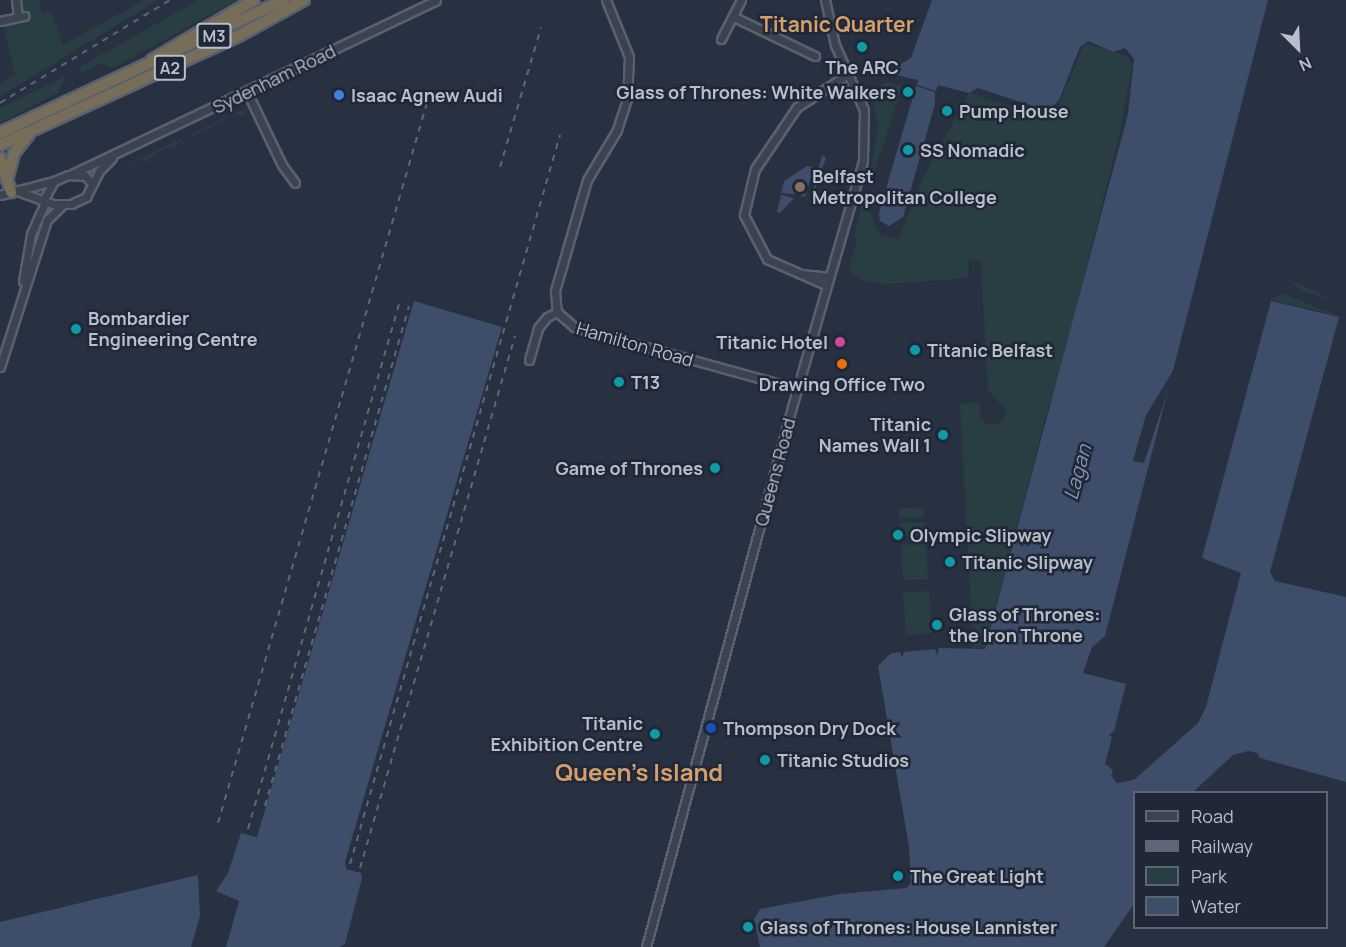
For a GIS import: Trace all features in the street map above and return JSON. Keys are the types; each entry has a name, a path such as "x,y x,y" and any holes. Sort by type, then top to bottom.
{"highway":[{"name":"A2","path":"0,133 144,68 159,54 254,0"},
{"name":"M3","path":"144,68 284,0"},
{"name":"A2","path":"0,145 240,35 304,0"},
{"path":"5,173 17,149 32,130"},
{"path":"0,158 10,193"}],"street":[{"path":"0,21 21,16 16,0"},
{"name":"Sydenham Road","path":"10,193 54,181 113,157 436,0"},
{"name":"Hamilton Road","path":"606,0 629,57 627,99 617,130 587,180 555,291 557,312 561,320 589,332 797,389"},
{"path":"721,39 741,0"},
{"name":"Queens Road","path":"646,947 797,389 866,146 864,110 850,73 835,45 825,0"},
{"path":"734,17 815,56"},
{"path":"827,281 780,267 767,260 745,222 755,169 804,99 850,73"},
{"path":"247,92 282,165 295,183"},
{"name":"Sydenham Road","path":"62,205 86,197 92,183 113,157"},
{"path":"72,174 85,176 92,183"},
{"path":"23,287 29,243 54,181"},
{"path":"0,367 23,287 47,220 62,205 10,193"},
{"path":"529,360 538,328 547,317 557,312"}],"green space":[{"path":"20,0 39,0 42,14 51,12 63,45 144,0 158,0 0,96 0,84 15,75 3,24 28,18"},
{"path":"199,0 237,0 113,68 101,63 77,76 81,66"},
{"path":"1088,44 1129,57 1132,64 1122,124 1054,398 1050,401 985,647 973,648 960,404 981,402 979,419 992,426 1003,420 1006,410 988,391 981,261 969,260 968,278 885,284 861,280 851,272 849,265 856,245 855,231 864,198 879,233 898,240 922,180 969,93 1039,116 1055,114 1083,46"},
{"path":"66,76 57,93 0,123 0,108"},
{"path":"888,82 902,86 872,180 869,179 878,126 870,90"},
{"path":"239,111 244,111 247,116 234,114 192,137 191,134"},
{"path":"182,138 184,146 179,141 178,146 162,149 147,162 144,159 112,172"},
{"path":"1288,280 1313,290 1330,299 1304,292"},
{"path":"1279,295 1286,295 1339,316 1272,300"},
{"path":"924,507 924,517 899,518 899,508"},
{"path":"925,522 925,535 900,536 900,523"},
{"path":"926,544 928,579 903,580 901,545"},
{"path":"929,591 932,633 906,635 903,592"}],"water":[{"name":"Lagan","path":"932,0 1268,0 1105,636 1092,647 1083,673 1126,684 1114,731 1109,735 1112,737 1105,764 1113,770 1111,776 1117,783 1134,780 1198,723 1206,707 1241,573 1202,558 1271,301 1339,317 1270,572 1275,581 1346,597 1346,782 1260,758 1257,753 1248,751 1233,755 1194,791 1133,791 1133,905 1104,947 760,947 754,919 760,909 840,894 906,888 911,883 909,847 878,666 890,654 900,652 902,658 904,652 935,649 937,656 939,648 985,649 1128,114 1134,59 1125,48 1113,52 1088,41 1080,47 1059,100 1048,111 978,88 969,93 938,85 936,91 917,85 918,80 896,75 894,68 911,58"},
{"path":"916,86 935,92 935,104 903,217 889,226 880,221 879,213"},
{"path":"822,155 826,158 811,199"},
{"path":"807,166 814,167 805,197 799,195 800,188 796,194 781,193 784,181"},
{"path":"781,195 794,198 780,213 777,212"},
{"path":"414,301 502,327 345,862 346,869 361,873 362,878 345,944 340,947 226,947 239,901 216,891 228,873 241,833 257,837"},
{"path":"198,875 200,916 191,947 0,947 0,922"}],"pier":[{"path":"1176,366 1144,463 1133,461 1146,415"}],"railway":[{"path":"0,103 170,0"},
{"path":"500,167 541,28"},
{"path":"218,823 428,99"},
{"path":"350,864 560,135"},
{"path":"248,829 399,304"},
{"path":"265,806 409,306"},
{"path":"360,868 515,336"}],"place":[{"name":"The ARC","path":"862,47"},
{"name":"Glass of Thrones: White Walkers","path":"908,92"},
{"name":"Isaac Agnew Audi","path":"339,95"},
{"name":"Pump House","path":"947,111"},
{"name":"SS Nomadic","path":"908,150"},
{"name":"Belfast Metropolitan College","path":"800,187"},
{"name":"Bombardier Engineering Centre","path":"76,329"},
{"name":"Titanic Hotel","path":"840,342"},
{"name":"Titanic Belfast","path":"915,350"},
{"name":"Drawing Office Two","path":"842,364"},
{"name":"T13","path":"619,382"},
{"name":"Titanic Names Wall 1","path":"943,435"},
{"name":"Game of Thrones","path":"715,468"},
{"name":"Olympic Slipway","path":"898,535"},
{"name":"Titanic Slipway","path":"950,562"},
{"name":"Glass of Thrones: the Iron Throne","path":"937,625"},
{"name":"Thompson Dry Dock","path":"711,728"},
{"name":"Titanic Exhibition Centre","path":"655,734"},
{"name":"Titanic Studios","path":"765,760"},
{"name":"The Great Light","path":"898,876"},
{"name":"Glass of Thrones: House Lannister","path":"748,927"}],"district":[{"name":"Titanic Quarter","path":"837,24"},
{"name":"Queen's Island","path":"639,772"}]}
